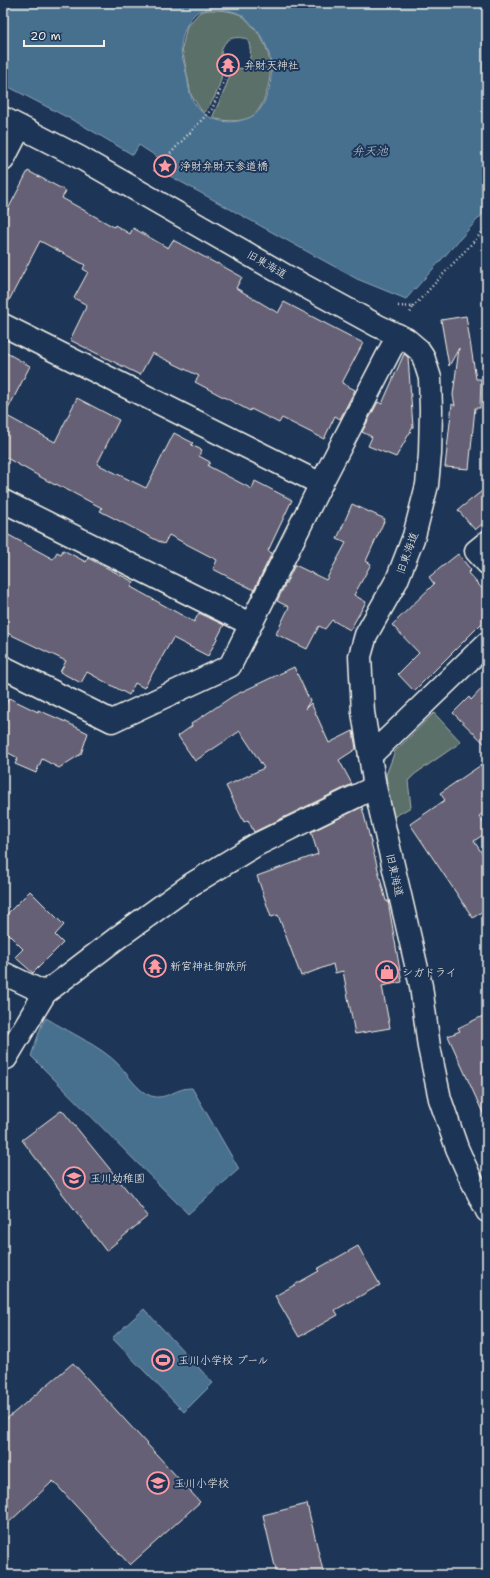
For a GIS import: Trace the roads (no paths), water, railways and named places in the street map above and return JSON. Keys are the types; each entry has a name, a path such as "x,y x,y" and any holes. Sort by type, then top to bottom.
{"street":[{"path":"3,160 12,122"},
{"name":"旧東海道","path":"12,122 92,164 288,276 378,326 412,343 419,350 427,364 430,378 430,454 426,484 414,536 397,580 366,635 360,656 363,712 375,787 420,986 429,1047 440,1099 457,1148 487,1211"},
{"path":"3,325 321,484"},
{"path":"3,667 112,721 230,666 321,484 398,335"},
{"path":"3,501 250,624"},
{"path":"487,542 476,552 487,563"},
{"path":"370,756 487,643"},
{"path":"6,1058 45,993 192,884 256,845 375,787"},
{"path":"3,974 45,993"}],"water":[{"name":"弁天池","path":"3,3 487,3 487,209 406,299 357,279 161,171 168,164 139,145 133,155 82,125 3,84","holes":["221,9 245,17 256,29 267,48 271,68 269,88 261,108 251,117 230,122 215,119 208,116 197,107 190,93 181,51 182,38 188,22 195,14 199,11"]},
{"path":"46,1018 103,1051 122,1068 146,1094 162,1097 187,1088 192,1088 239,1169 188,1214 31,1056 42,1024"},
{"name":"玉川小学校 プール","path":"144,1309 213,1383 184,1412 112,1338"}],"place":[{"name":"弁財天神社","path":"228,65"},
{"name":"浄財弁財天参道橋","path":"165,166"},
{"name":"新宮神社御旅所","path":"155,966"},
{"name":"シガドライ","path":"387,972"},
{"name":"玉川幼稚園","path":"74,1178"},
{"name":"玉川小学校 プール","path":"163,1360"},
{"name":"玉川小学校","path":"158,1483"}]}
